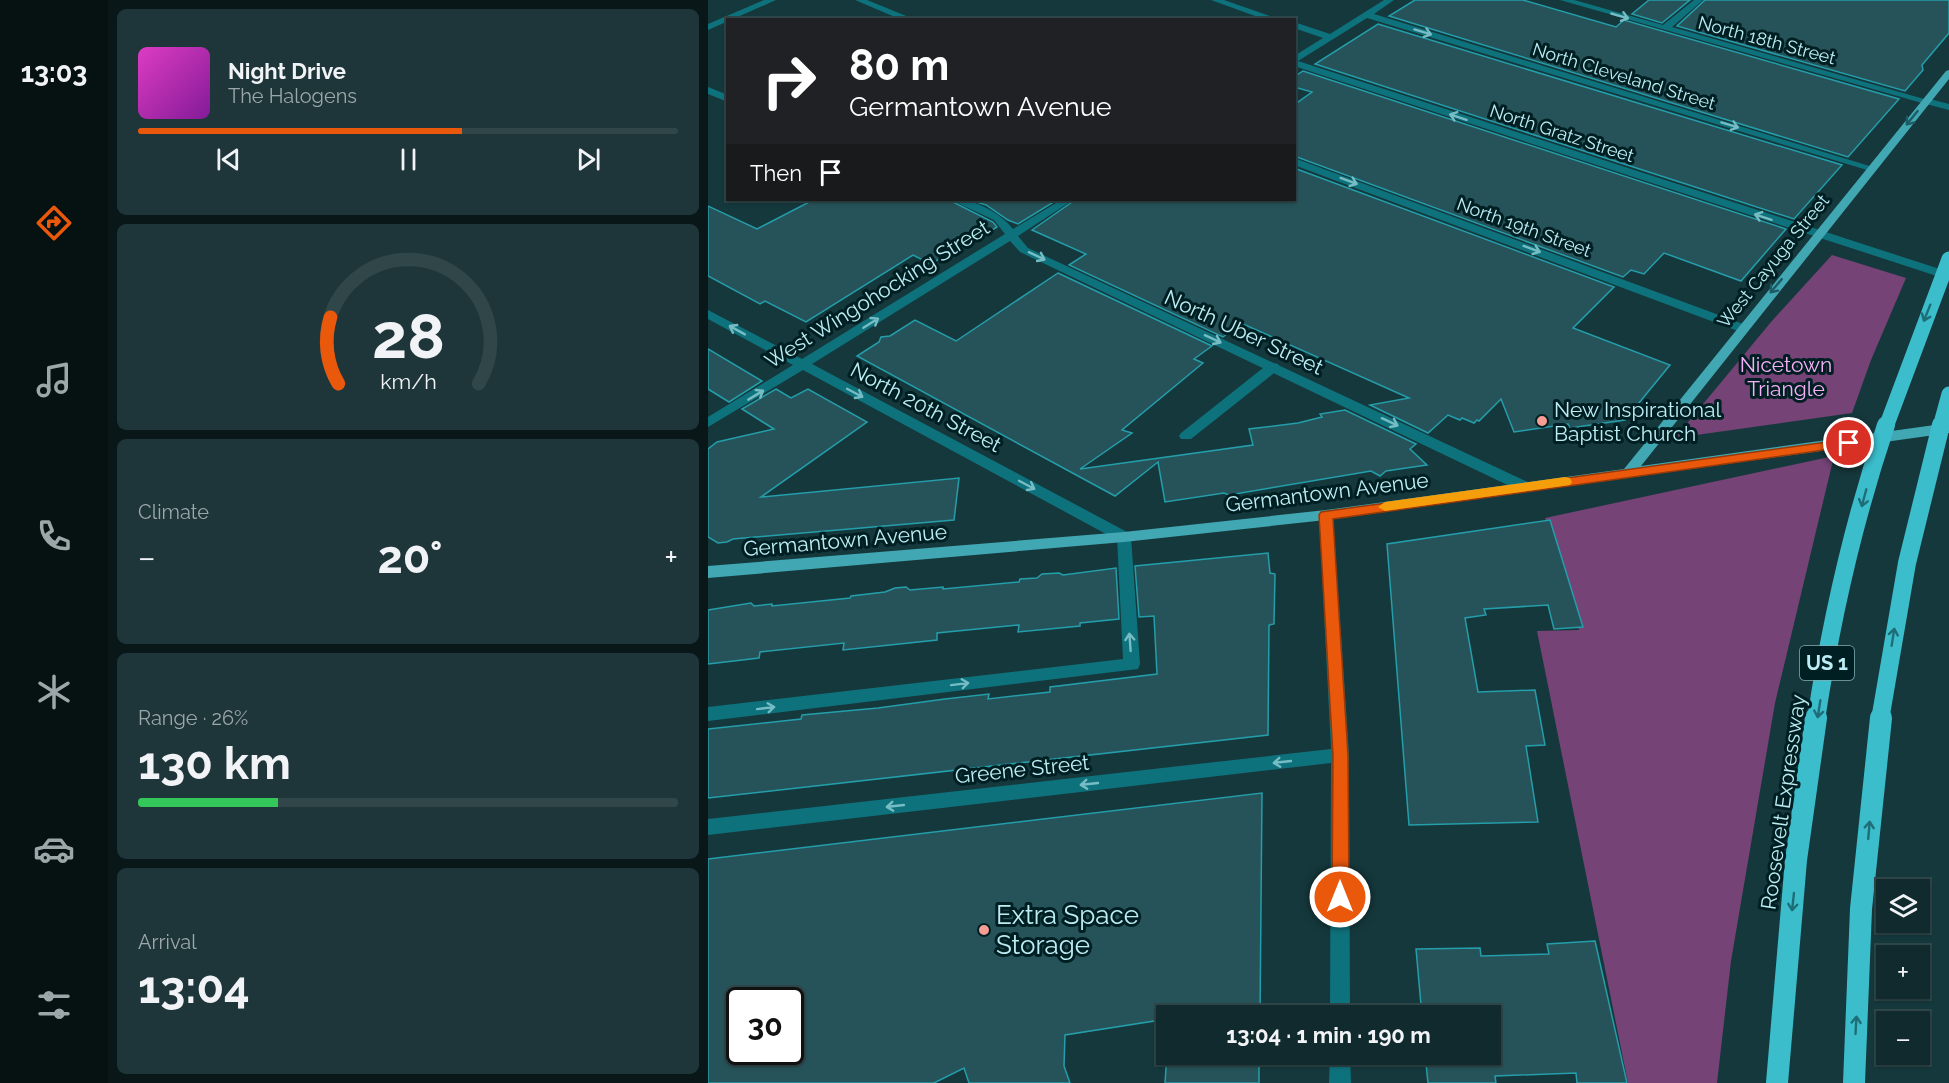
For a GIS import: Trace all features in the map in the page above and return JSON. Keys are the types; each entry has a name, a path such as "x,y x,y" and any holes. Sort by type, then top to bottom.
{"highway":[{"name":"Roosevelt Expressway","path":"1777,1083 1792,906 1808,772 1842,586 1865,494 1886,425 1907,363 1949,259"},
{"path":"1854,1083 1862,914 1872,791 1886,683 1900,591 1917,510 1949,394"}],"main road":[{"name":"West Cayuga Street","path":"1627,474 1949,73"},
{"name":"Germantown Avenue","path":"708,572 1124,537 1326,515 1949,428"}],"street":[{"path":"729,18 772,0"},
{"path":"859,0 907,18"},
{"path":"1215,0 1271,18"},
{"path":"1296,60 1390,0"},
{"name":"North 18th Street","path":"1564,0 1949,107"},
{"path":"1665,28 1699,0"},
{"name":"North Cleveland Street","path":"1367,15 1871,168"},
{"path":"708,27 726,19"},
{"path":"1296,26 1331,37"},
{"name":"North Gratz Street","path":"1296,62 1949,276"},
{"path":"708,90 726,98"},
{"name":"North 19th Street","path":"1296,162 1742,328"},
{"name":"North Uber Street","path":"959,201 998,218 1024,250 1525,487"},
{"name":"West Wingohocking Street","path":"708,423 804,366 1066,201"},
{"name":"North 20th Street","path":"708,314 1124,537"},
{"path":"1186,436 1273,367"},
{"path":"1326,515 1341,755 1340,1005"},
{"path":"708,714 1132,664 1124,537"},
{"name":"Greene Street","path":"708,827 1341,755"},
{"path":"1340,1065 1340,1083"}],"green space":[{"name":"Nicetown Triangle","path":"1832,255 1906,278 1871,360 1852,413 1675,438 1771,322"},
{"path":"1834,456 1775,703 1731,961 1717,1083 1628,1083 1537,631 1579,630 1545,518"}],"building":[{"path":"1415,0 1523,0 1616,27 1624,20 1899,99 1848,157 1389,16"},
{"path":"1649,0 1690,0 1662,23 1632,14"},
{"path":"1705,0 1949,0 1949,33 1922,65 1923,70 1905,91 1677,26"},
{"path":"1378,24 1842,165 1794,219 1315,64"},
{"path":"1303,71 1786,229 1741,281 1664,253 1644,274 1631,270 1623,277 1296,157 1296,104 1312,92 1296,88 1296,76"},
{"path":"1296,169 1614,287 1573,328 1670,365 1625,420 1570,428 1568,424 1514,432 1501,399 1479,421 1474,423 1448,415 1428,433 1370,405 1409,398 1241,323 1223,337 1069,265 1086,254 1032,230 1074,201 1296,201"},
{"path":"811,201 951,201 993,222 997,227 942,260 939,259 931,264 913,255 806,322 765,301 760,304 708,276 708,206 757,229"},
{"path":"973,201 1055,201 1018,224 986,205"},
{"path":"1058,273 1212,346 1194,359 1203,363 1122,430 1132,433 1080,469 1253,445 1249,429 1298,423 1322,417 1320,414 1345,410 1416,444 1410,449 1427,465 1386,471 1380,476 1371,471 1229,495 1224,493 1165,502 1158,462 1115,496 857,356 879,342 881,337 890,336 915,320 956,341"},
{"path":"708,349 762,381 729,402 708,389"},
{"path":"776,389 791,398 808,389 867,422 761,497 959,478 954,520 733,539 718,543 708,537 708,449 717,442 774,429 742,409"},
{"path":"1550,520 1583,627 1554,629 1548,605 1484,609 1486,615 1465,618 1478,692 1535,690 1545,745 1526,746 1538,822 1409,825 1387,544"},
{"path":"1268,553 1270,573 1275,574 1274,624 1269,625 1268,735 708,798 708,729 801,719 802,715 989,694 988,699 1050,692 1050,687 1157,674 1154,616 1139,617 1135,566"},
{"path":"1116,568 1119,619 1080,623 1080,626 1018,632 1019,625 937,633 937,640 843,650 844,643 760,652 759,658 708,664 708,610 751,603 754,606 772,604 772,606 850,598 906,587 910,590 943,587 943,589 1019,582 1020,579 1037,578 1042,574 1059,573 1063,575"},
{"name":"Extra Space Storage","path":"1262,793 1260,1005 1156,1005 1156,1021 1065,1035 1064,1066 1070,1083 969,1083 964,1068 934,1083 708,1083 708,859"},
{"path":"1595,941 1627,1083 1577,1083 1576,1073 1495,1076 1496,1083 1428,1083 1426,1065 1501,1065 1501,1005 1421,1005 1416,949 1480,948 1481,956 1549,954 1547,944"},
{"path":"1166,1065 1259,1065 1259,1083 1165,1083"}],"slow traffic":[{"path":"1385,507 1565,482"}],"place":[{"name":"New Inspirational Baptist Church","path":"1542,421"},
{"name":"Extra Space Storage","path":"984,930"}],"route":[{"path":"1340,897 1341,755 1326,515 1849,443"}]}
